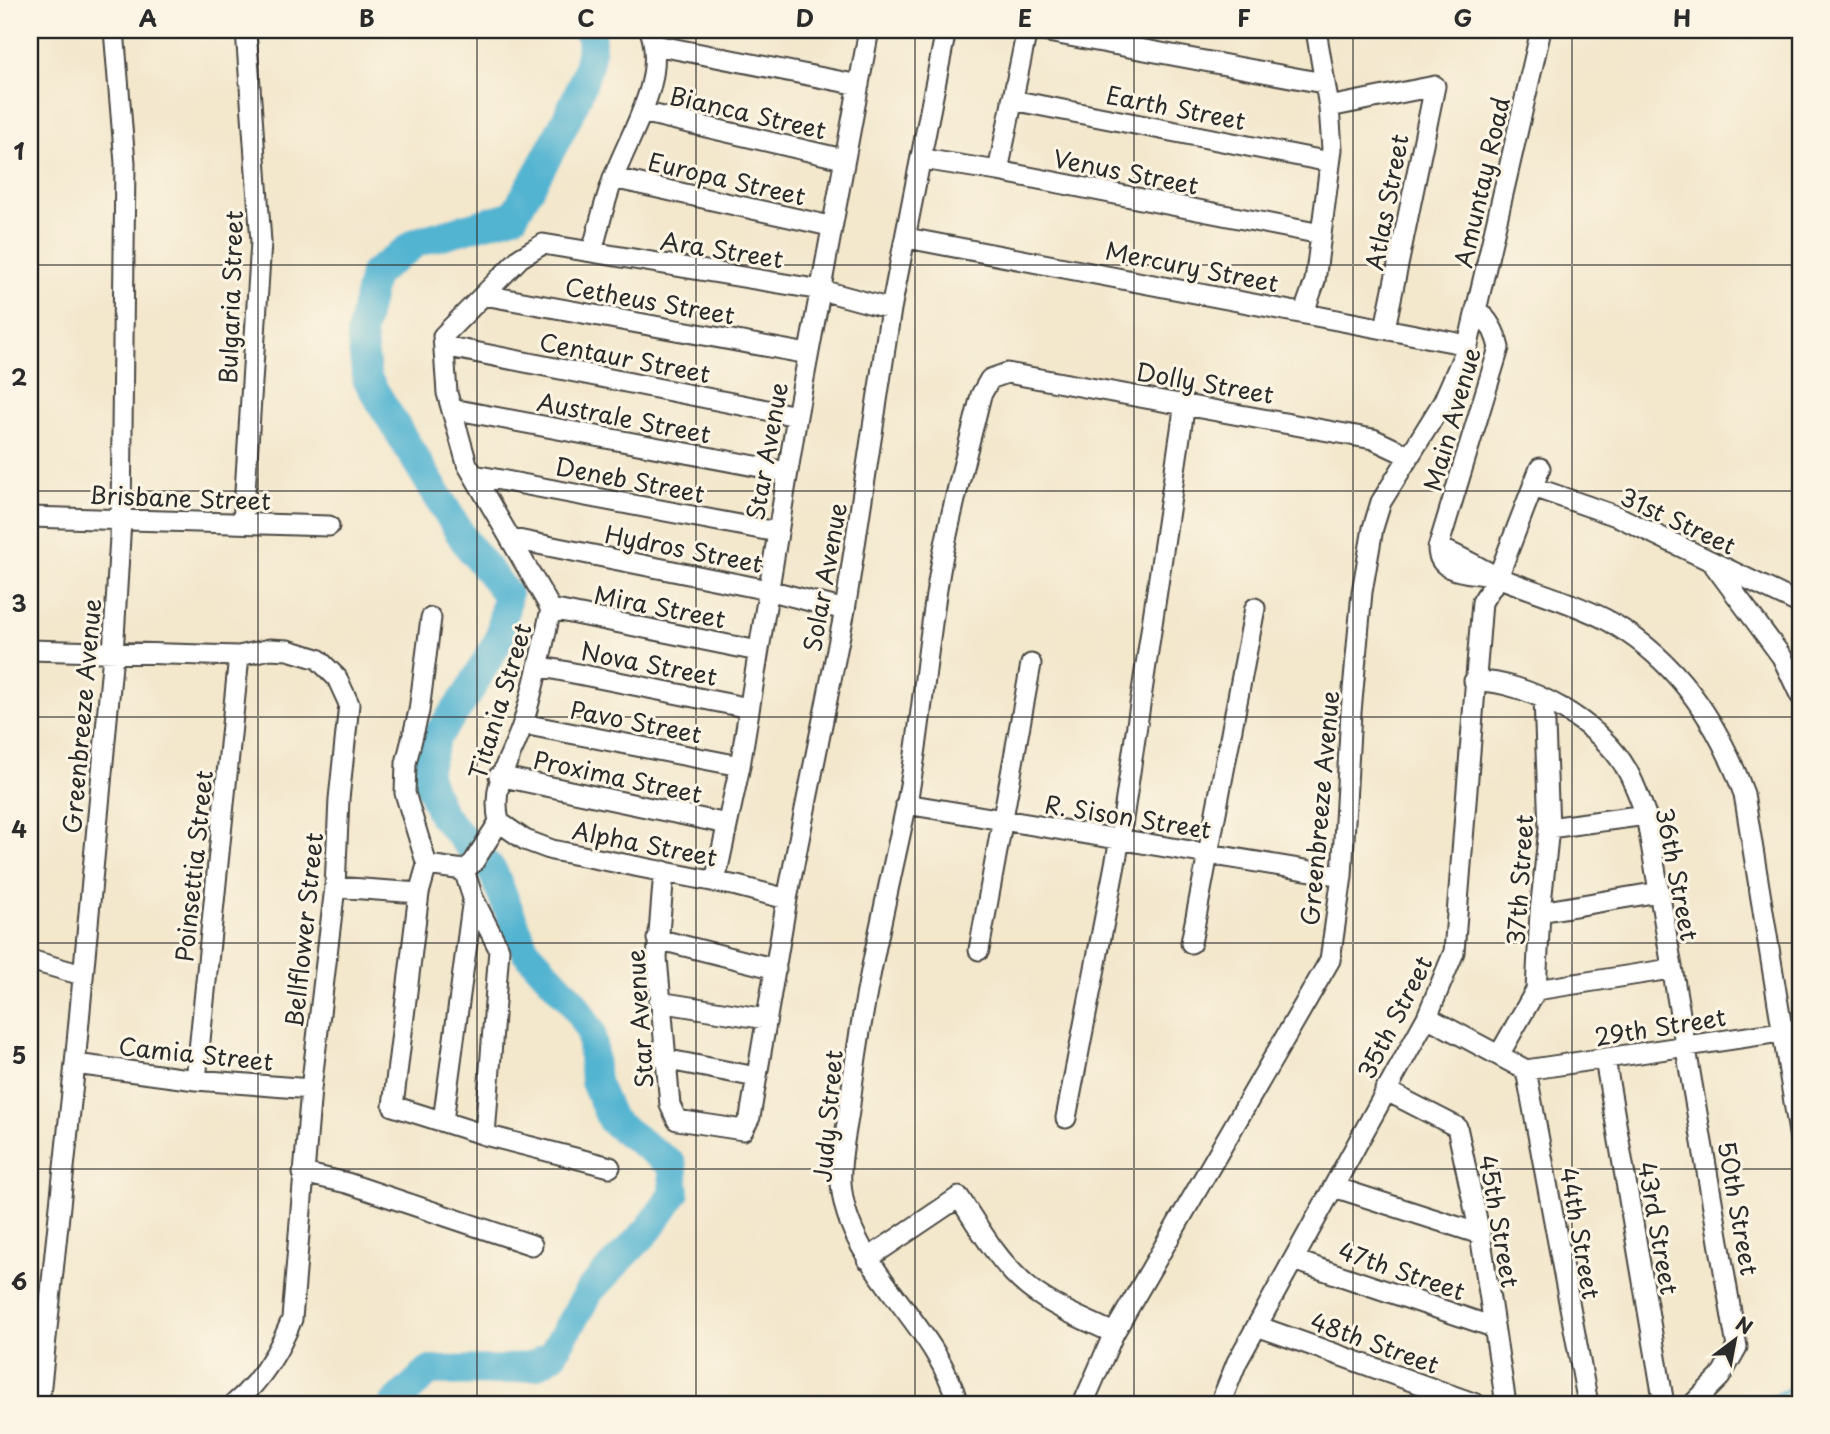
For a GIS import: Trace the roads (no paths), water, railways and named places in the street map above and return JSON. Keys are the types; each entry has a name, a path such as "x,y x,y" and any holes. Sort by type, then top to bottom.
{"street":[{"name":"Greenbreeze Avenue","path":"39,1404 75,1064 113,654 121,520 125,163 114,30"},
{"name":"Bulgaria Street","path":"243,523 261,242 246,30"},
{"name":"Star Avenue","path":"715,881 740,766 830,226 869,30"},
{"name":"Solar Avenue","path":"743,1130 750,1117 765,1019 845,610 891,309 946,30"},
{"path":"998,171 1027,30"},
{"path":"1037,30 1323,83"},
{"path":"1304,312 1315,281 1330,162 1329,107 1316,30"},
{"name":"Amuntay Road","path":"1468,345 1541,30"},
{"path":"592,252 613,178 642,112 651,83 653,37 859,86"},
{"name":"Atlas Street","path":"1329,107 1435,86 1385,328"},
{"name":"Earth Street","path":"1012,100 1330,162"},
{"name":"Bianca Street","path":"642,112 843,159"},
{"name":"Venus Street","path":"922,159 998,171 1321,234"},
{"name":"Europa Street","path":"613,178 830,226"},
{"name":"Mercury Street","path":"907,238 1468,345"},
{"name":"Ara Street","path":"484,295 520,258 543,244 821,290 891,309"},
{"path":"444,346 443,336 484,295"},
{"name":"Cetheus Street","path":"484,295 808,354"},
{"name":"Main Avenue","path":"1476,309 1487,318 1495,332 1499,348 1438,548 1460,555 1497,577 1604,619 1641,642 1678,678 1710,718 1728,749 1744,794 1792,1030 1800,1139"},
{"name":"Greenbreeze Avenue","path":"1083,1404 1114,1333 1330,960 1342,876 1351,712 1362,592 1381,502 1443,402 1468,345"},
{"name":"Titania Street","path":"444,346 447,393 467,464 513,539 551,609 523,724 499,776 495,804 497,826"},
{"name":"Centaur Street","path":"444,346 797,416"},
{"name":"Dolly Street","path":"990,379 1007,373 1185,402 1373,439 1409,456"},
{"name":"Judy Street","path":"958,1404 951,1377 937,1353 905,1306 867,1259 851,1230 841,1182 862,1012 906,804 940,569 981,395 990,379"},
{"path":"1066,1118 1120,839 1185,402"},
{"name":"Australe Street","path":"452,409 788,472"},
{"path":"1497,577 1540,468"},
{"name":"Deneb Street","path":"474,475 777,532"},
{"name":"31st Street","path":"1533,487 1619,517 1800,604"},
{"name":"Brisbane Street","path":"30,517 329,526"},
{"name":"Hydros Street","path":"513,539 768,590 845,610"},
{"path":"1713,564 1782,657 1800,695"},
{"name":"35th Street","path":"1226,1402 1257,1326 1427,1017 1454,952 1482,602 1497,577"},
{"path":"1191,943 1206,853 1255,608"},
{"name":"Mira Street","path":"551,609 758,651"},
{"path":"431,618 419,711 406,763 405,793 427,865 419,893 393,1106 485,1135 610,1167"},
{"name":"Bellflower Street","path":"30,650 239,656 271,649 288,650 318,659 337,678 349,704 339,799 335,887 311,1089 292,1319 284,1339 263,1374 234,1404"},
{"name":"Poinsettia Street","path":"196,1080 239,656"},
{"path":"979,950 1031,664"},
{"name":"Nova Street","path":"538,666 749,708"},
{"name":"36th Street","path":"1474,681 1491,680 1544,699 1577,718 1606,741 1627,770 1646,815 1671,969 1687,1046"},
{"name":"37th Street","path":"1499,1055 1536,990 1540,912 1549,828 1544,699"},
{"name":"Pavo Street","path":"523,724 740,766"},
{"name":"Proxima Street","path":"499,776 727,824"},
{"name":"R. Sison Street","path":"906,804 1342,876"},
{"path":"1549,828 1646,815"},
{"path":"443,1122 473,898 468,867 497,826"},
{"name":"Alpha Street","path":"497,826 552,850 715,881 788,900"},
{"path":"427,865 468,867"},
{"name":"Star Avenue","path":"664,871 657,939 659,1002 670,1105 677,1120 743,1130"},
{"path":"335,887 419,893"},
{"path":"1540,912 1659,892"},
{"path":"473,898 499,949 502,1041 485,1135"},
{"path":"657,939 776,969"},
{"path":"30,960 82,975"},
{"path":"1536,990 1671,969"},
{"path":"659,1002 765,1019"},
{"path":"1427,1017 1526,1070"},
{"name":"29th Street","path":"1526,1070 1792,1030"},
{"name":"50th Street","path":"1687,1046 1737,1347 1720,1377 1693,1404"},
{"path":"664,1059 756,1077"},
{"name":"43rd Street","path":"1605,1059 1664,1404"},
{"name":"Camia Street","path":"75,1064 196,1080 311,1089"},
{"name":"44th Street","path":"1526,1070 1588,1404"},
{"name":"45th Street","path":"1385,1090 1457,1127 1480,1234 1506,1404"},
{"path":"303,1173 347,1183 532,1245"},
{"path":"1334,1187 1480,1234"},
{"path":"867,1259 958,1197 1003,1262 1028,1287 1070,1313 1114,1333"},
{"name":"47th Street","path":"1294,1259 1493,1327"},
{"name":"48th Street","path":"1257,1326 1476,1404"}],"waterway":[{"path":"394,1404 429,1371 501,1370 535,1365 552,1355 590,1290 649,1229 675,1192 672,1165 612,1121 595,1082 591,1032 573,1002 525,950 493,872 442,815 425,774 436,737 467,695 500,638 507,594 466,543 367,379 361,334 374,274 417,242 514,215 551,150 578,94 591,46 588,30"},
{"path":"1760,1404 1800,1384"}]}
